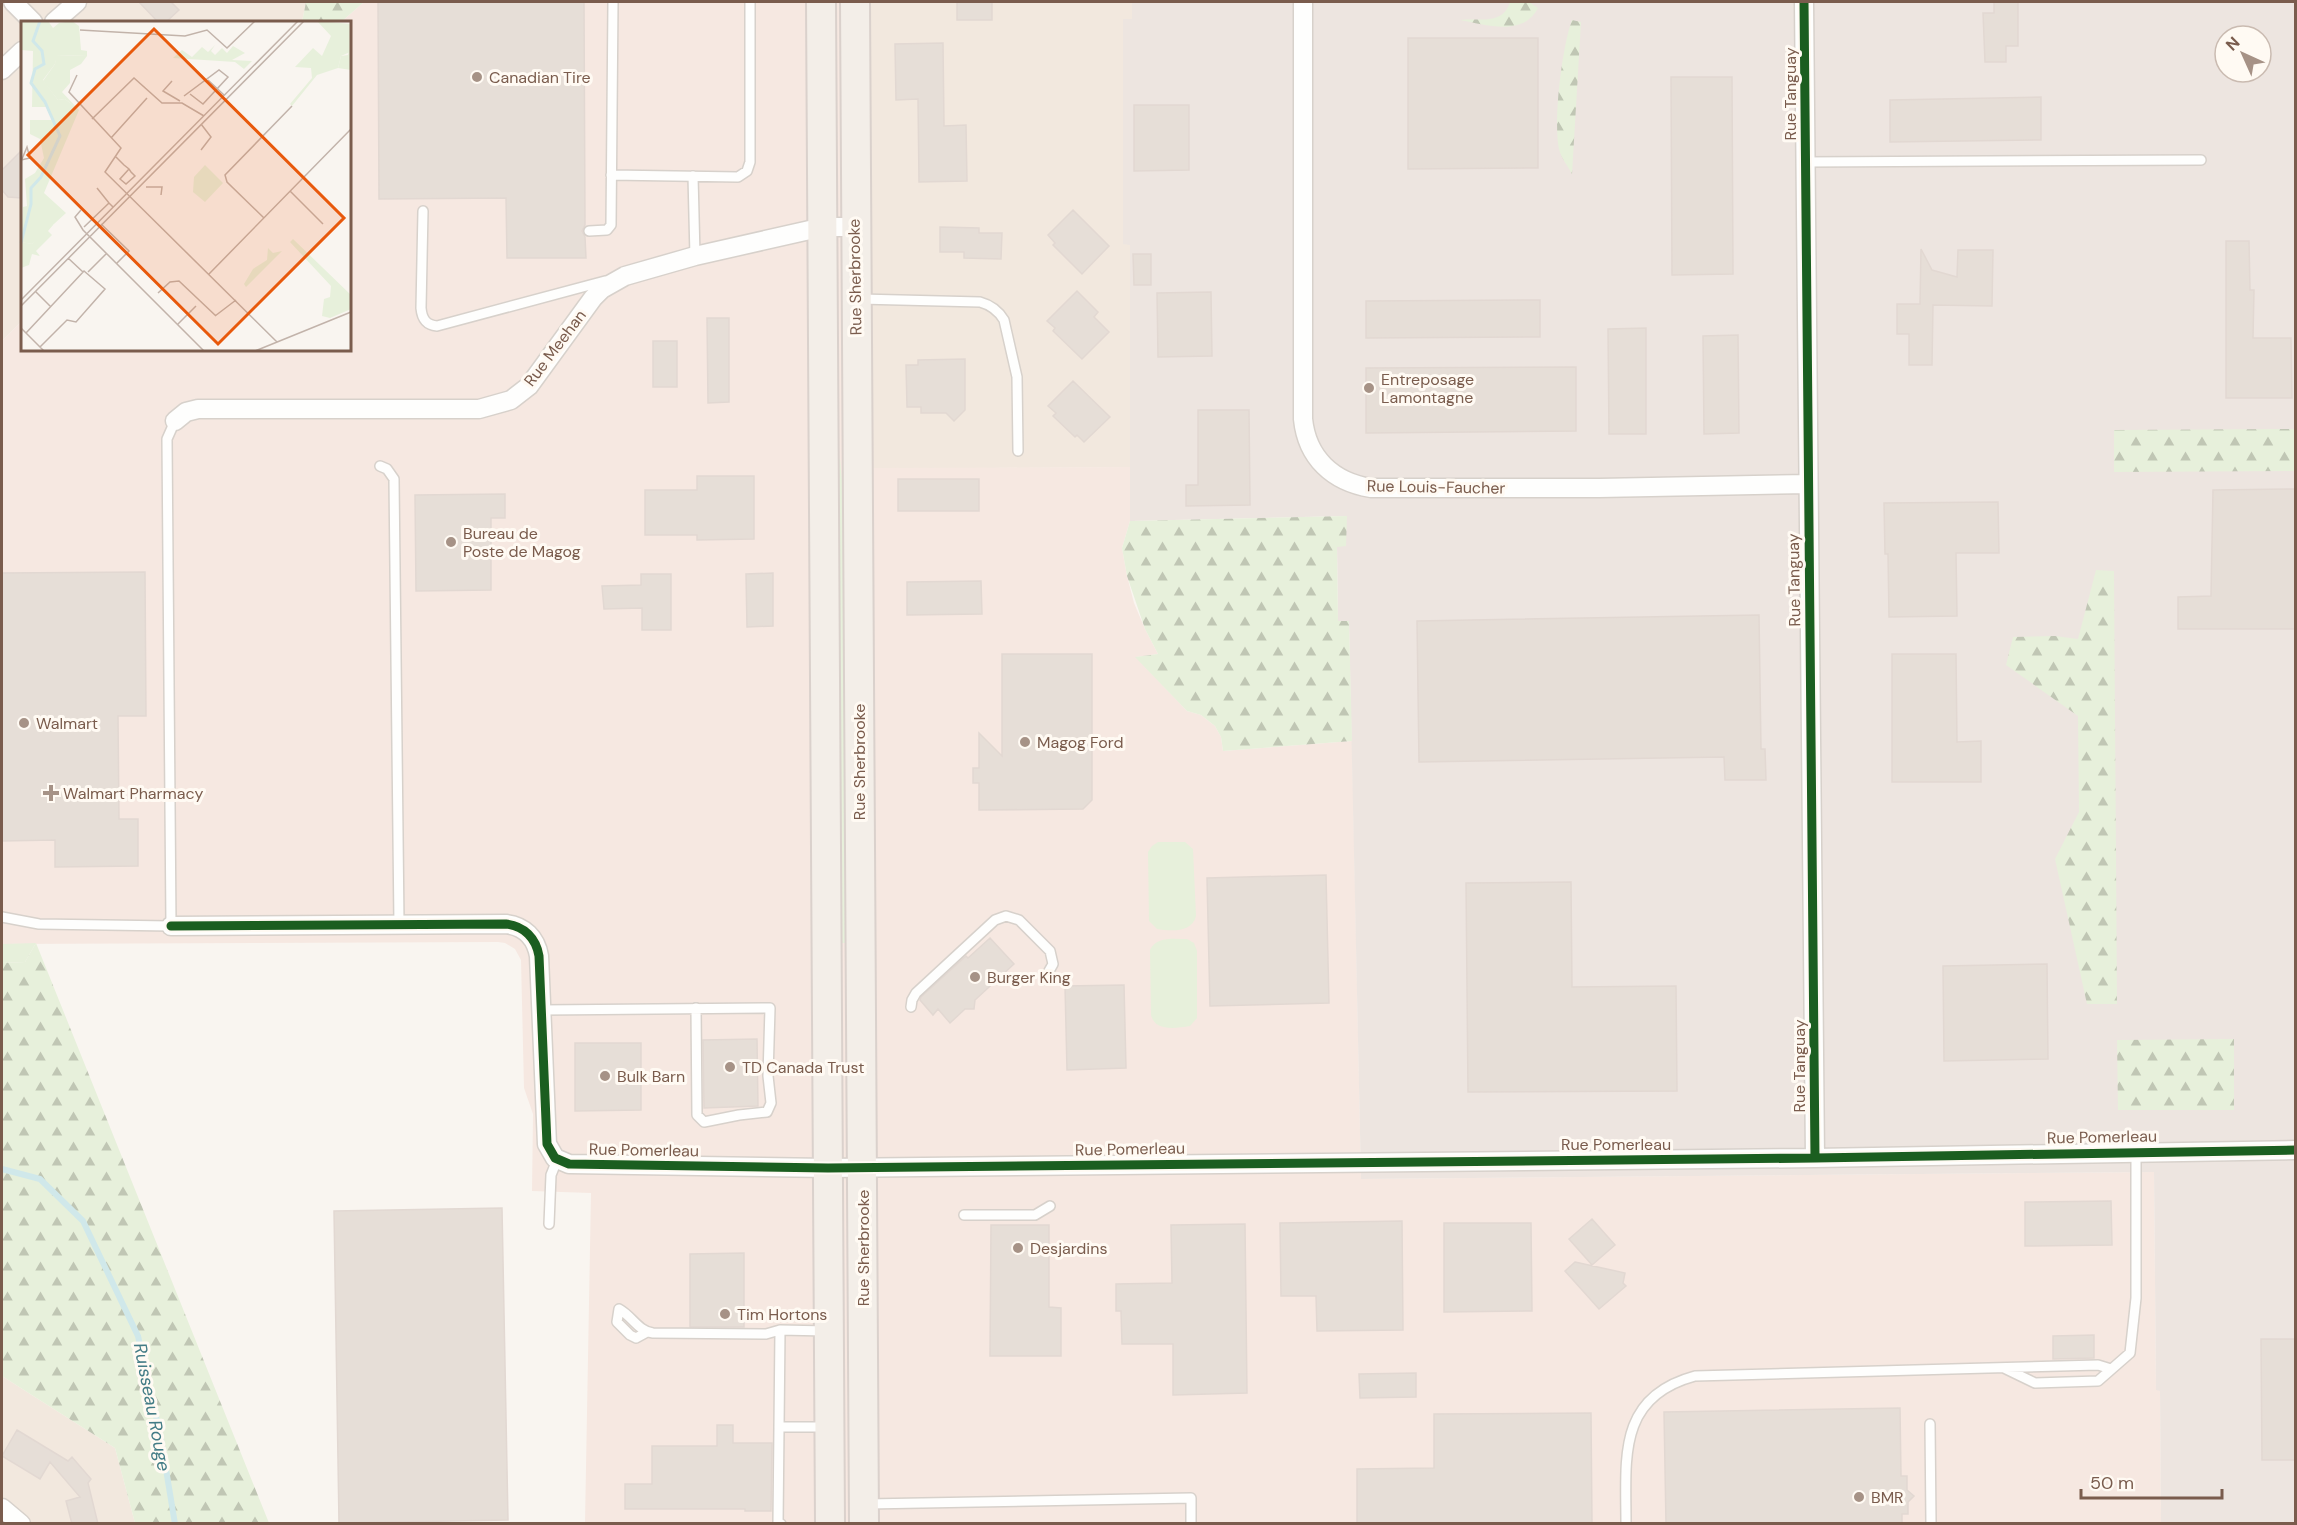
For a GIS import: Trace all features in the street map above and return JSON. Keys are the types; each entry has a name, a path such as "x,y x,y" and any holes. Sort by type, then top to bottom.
{"main road":[{"name":"Rue Sherbrooke","path":"821,2 830,1524"},
{"name":"Rue Sherbrooke","path":"855,2 854,228 864,1514"}],"street":[{"path":"13,2 32,21"},
{"path":"55,21 77,2"},
{"name":"Rue Louis-Faucher","path":"1303,2 1303,419 1310,447 1323,466 1345,481 1371,488 1599,488 1808,484"},
{"name":"Rue Tanguay","path":"1804,2 1815,1158"},
{"path":"2,70 21,52"},
{"name":"Rue Meehan","path":"175,421 186,412 198,409 479,409 501,404 511,400 529,386 593,298 602,289 625,276 695,256 823,227 854,228"},
{"path":"171,926 506,924 519,927 531,936 538,949 547,1144 551,1154 557,1160"},
{"name":"Rue Pomerleau","path":"557,1160 569,1164 828,1168 1815,1158 2295,1150"},
{"path":"2,1508 21,1524"}],"lane":[{"path":"589,231 604,231 610,228 613,2"},
{"path":"611,175 738,177 744,175 750,167 750,2"},
{"path":"1805,162 2201,160"},
{"path":"693,176 695,256"},
{"path":"423,211 422,315 430,325 444,325 625,276"},
{"path":"855,299 980,302 994,308 1004,320 1016,371 1018,451"},
{"path":"2,917 39,924 171,926 167,439 175,421"},
{"path":"380,466 390,472 394,479 399,924"},
{"path":"911,1007 916,993 995,920 1006,916 1020,920 1050,951 1053,964 1048,971"},
{"path":"542,1010 696,1008 770,1008 768,1076 771,1107 767,1113 739,1115 704,1122 697,1115 696,1008"},
{"path":"2002,1367 2035,1383 2098,1382 2130,1353 2136,1298 2136,1151"},
{"path":"549,1224 551,1175 557,1160"},
{"path":"964,1215 1035,1215 1050,1206"},
{"path":"619,1309 647,1332 766,1334 780,1330 829,1331"},
{"path":"780,1330 778,1524 781,1524"},
{"path":"1626,1524 1628,1438 1633,1423 1641,1409 1665,1387 1695,1376 2098,1365 2111,1369"},
{"path":"1930,1424 1931,1524"},
{"path":"779,1427 830,1427"},
{"path":"864,1514 1191,1498 1191,1524"}],"shaded area":[{"path":"2,2 306,2 302,21 21,21 21,322 2,341"},
{"path":"364,2 869,2 872,468 1130,467 1130,521 1122,548 1134,603 1158,654 1136,657 1187,711 1201,715 1215,726 1221,737 1223,751 1352,741 1361,1179 2154,1172 2156,1390 2160,1390 2161,1523 585,1523 591,1193 532,1191 533,1114 524,1088 521,960 515,949 498,942 2,944 2,341 21,322 21,351 351,351 351,21 342,21"},
{"path":"869,2 1132,2 1132,19 1123,19 1123,244 1130,244 1130,467 872,469"},
{"path":"1132,2 2295,2 2295,1523 2161,1523 2160,1391 2156,1390 2154,1172 1361,1179 1349,622 1338,621 1337,546 1347,516 1130,521 1130,245 1123,244 1123,19 1132,19"},
{"path":"2,1376 115,1448 135,1523 2,1523"}],"green space":[{"path":"306,2 364,2 342,21 302,21"},
{"path":"1510,2 1529,2 1538,8 1523,23 1514,26 1492,26 1460,20 1497,17 1507,9"},
{"path":"1572,20 1581,22 1572,174 1559,149 1557,121 1562,65"},
{"path":"2295,429 2295,471 2114,472 2114,430"},
{"path":"834,459 840,459 846,521 849,943 842,943"},
{"path":"1347,516 1346,546 1337,547 1338,621 1349,621 1352,741 1223,751 1221,737 1215,726 1201,715 1187,711 1135,657 1158,654 1145,629 1127,576 1122,548 1130,521"},
{"path":"2096,570 2114,571 2117,1004 2087,1004 2055,859 2079,812 2078,716 2006,665 2013,637 2055,636 2078,639"},
{"path":"1158,842 1185,842 1193,849 1196,916 1194,922 1180,930 1157,929 1149,921 1148,852"},
{"path":"1187,939 1194,943 1197,951 1197,1018 1190,1026 1167,1028 1157,1024 1151,1015 1150,950 1156,942 1161,940"},
{"path":"36,943 25,962 2,963 2,944"},
{"path":"36,943 269,1523 135,1523 115,1448 2,1376 2,963 25,962"},
{"path":"2234,1039 2234,1110 2118,1110 2117,1040"}],"building":[{"path":"139,2 171,2 179,10 167,21 157,21"},
{"path":"378,2 584,2 585,225 582,231 585,237 586,258 507,258 506,198 379,199"},
{"path":"957,2 992,2 992,20 957,20"},
{"path":"1994,2 2018,2 2018,46 2006,46 2006,62 1985,62 1983,13 1994,13"},
{"path":"1408,38 1538,38 1538,168 1408,169"},
{"path":"943,43 944,126 966,125 967,181 919,182 918,99 896,100 895,44"},
{"path":"1671,77 1732,77 1733,274 1672,275"},
{"path":"2041,97 2041,140 1890,142 1890,100"},
{"path":"1134,105 1189,105 1189,170 1134,171"},
{"path":"21,151 21,198 8,197 2,190 2,170"},
{"path":"1073,210 1109,246 1082,274 1053,245 1055,243 1048,235"},
{"path":"940,227 979,228 979,233 1002,233 1001,259 964,258 964,252 940,252"},
{"path":"2226,241 2249,241 2250,290 2254,290 2253,338 2291,338 2292,398 2226,398"},
{"path":"1921,249 1932,270 1957,277 1958,250 1993,250 1992,306 1933,305 1932,365 1909,365 1909,334 1897,334 1897,304 1920,304"},
{"path":"1133,254 1151,254 1151,285 1134,285"},
{"path":"1077,291 1098,312 1094,317 1109,332 1082,359 1053,331 1055,328 1047,321"},
{"path":"1211,292 1212,356 1158,357 1157,293"},
{"path":"1540,300 1540,337 1366,338 1366,301"},
{"path":"707,318 729,318 729,402 708,403"},
{"path":"1646,328 1646,434 1609,434 1608,329"},
{"path":"1738,335 1739,433 1704,434 1703,336"},
{"path":"653,341 677,341 677,387 653,387"},
{"path":"965,359 965,410 954,421 946,413 921,413 921,407 907,407 906,365 918,365 918,360"},
{"path":"1576,367 1576,431 1366,433 1366,368"},
{"path":"1073,381 1110,417 1084,442 1077,435 1075,437 1053,416 1056,413 1048,406"},
{"path":"1198,410 1249,410 1250,505 1186,506 1186,485 1198,485"},
{"path":"697,476 754,476 754,539 697,540 697,535 645,535 645,490 697,490"},
{"path":"898,479 979,479 979,511 898,511"},
{"path":"2295,489 2295,629 2178,629 2178,597 2211,596 2213,490"},
{"path":"505,494 505,518 491,518 491,590 416,591 415,495"},
{"path":"1998,502 1999,553 1956,553 1957,616 1889,617 1884,503"},
{"path":"145,572 146,716 118,716 119,819 138,819 138,866 55,867 55,840 2,841 2,573"},
{"path":"773,573 773,626 747,627 746,574"},
{"path":"641,574 671,574 671,630 642,630 642,608 604,609 602,586 641,585"},
{"path":"981,581 982,614 907,615 907,582"},
{"path":"1759,615 1761,749 1765,749 1766,780 1725,780 1724,757 1419,762 1417,621"},
{"path":"1002,654 1092,654 1092,800 1083,809 979,810 979,783 973,783 973,768 979,768 979,733 1002,756"},
{"path":"1892,654 1956,654 1957,742 1981,741 1981,782 1892,782"},
{"path":"1326,875 1329,1003 1210,1006 1207,878"},
{"path":"1571,882 1572,987 1676,986 1677,1091 1468,1092 1466,883"},
{"path":"990,938 1014,964 975,1000 974,1009 965,1009 950,1023 938,1009 933,1015 920,1000 921,997 966,956 968,958"},
{"path":"2047,964 2048,1059 1944,1061 1943,966"},
{"path":"1124,985 1126,1068 1067,1070 1065,986"},
{"path":"757,1039 758,1106 704,1108 703,1040"},
{"path":"575,1043 641,1043 641,1110 575,1111"},
{"path":"2111,1201 2112,1245 2025,1246 2025,1202"},
{"path":"502,1208 508,1520 339,1523 334,1211"},
{"path":"1592,1219 1615,1245 1592,1265 1569,1239"},
{"path":"1402,1221 1403,1330 1317,1331 1316,1296 1281,1296 1280,1223"},
{"path":"1444,1223 1531,1223 1532,1311 1444,1312"},
{"path":"1245,1224 1247,1393 1173,1395 1173,1344 1122,1344 1121,1311 1116,1311 1116,1284 1172,1283 1171,1225"},
{"path":"991,1225 1049,1225 1049,1307 1061,1308 1061,1356 990,1356"},
{"path":"744,1253 744,1327 690,1327 690,1254"},
{"path":"1575,1262 1625,1273 1623,1283 1626,1286 1599,1309 1565,1271"},
{"path":"2094,1335 2094,1358 2053,1359 2053,1336"},
{"path":"2261,1339 2295,1339 2295,1460 2262,1460"},
{"path":"1416,1373 1416,1397 1360,1398 1359,1374"},
{"path":"1900,1408 1901,1476 1907,1476 1907,1490 1914,1496 1908,1502 1908,1514 1902,1514 1902,1524 1666,1524 1664,1412"},
{"path":"1591,1413 1592,1524 1357,1524 1357,1469 1434,1468 1434,1414"},
{"path":"717,1425 733,1425 733,1443 772,1443 771,1511 625,1509 625,1484 652,1484 652,1446 717,1446"},
{"path":"17,1430 68,1461 72,1457 91,1479 88,1483 98,1524 72,1524 66,1501 80,1497 50,1462 40,1479 2,1456"}],"waterway":[{"name":"Ruisseau Rouge","path":"2,1169 40,1179 83,1221 138,1336 161,1439 175,1524"}],"cycle path":[{"path":"1804,2 1815,1158"},
{"path":"171,926 506,924 524,930 532,938 539,956 547,1144 555,1158 569,1164 828,1168 1815,1158 2296,1150"}],"place":[{"name":"Canadian Tire","path":"477,77"},
{"name":"Entreposage Lamontagne","path":"1369,388"},
{"name":"Bureau de Poste de Magog","path":"451,542"},
{"name":"Walmart","path":"24,723"},
{"name":"Magog Ford","path":"1025,742"},
{"name":"Walmart Pharmacy","path":"51,793"},
{"name":"Burger King","path":"975,977"},
{"name":"TD Canada Trust","path":"730,1067"},
{"name":"Bulk Barn","path":"605,1076"},
{"name":"Desjardins","path":"1018,1248"},
{"name":"Tim Hortons","path":"725,1314"},
{"name":"BMR","path":"1859,1497"}]}
